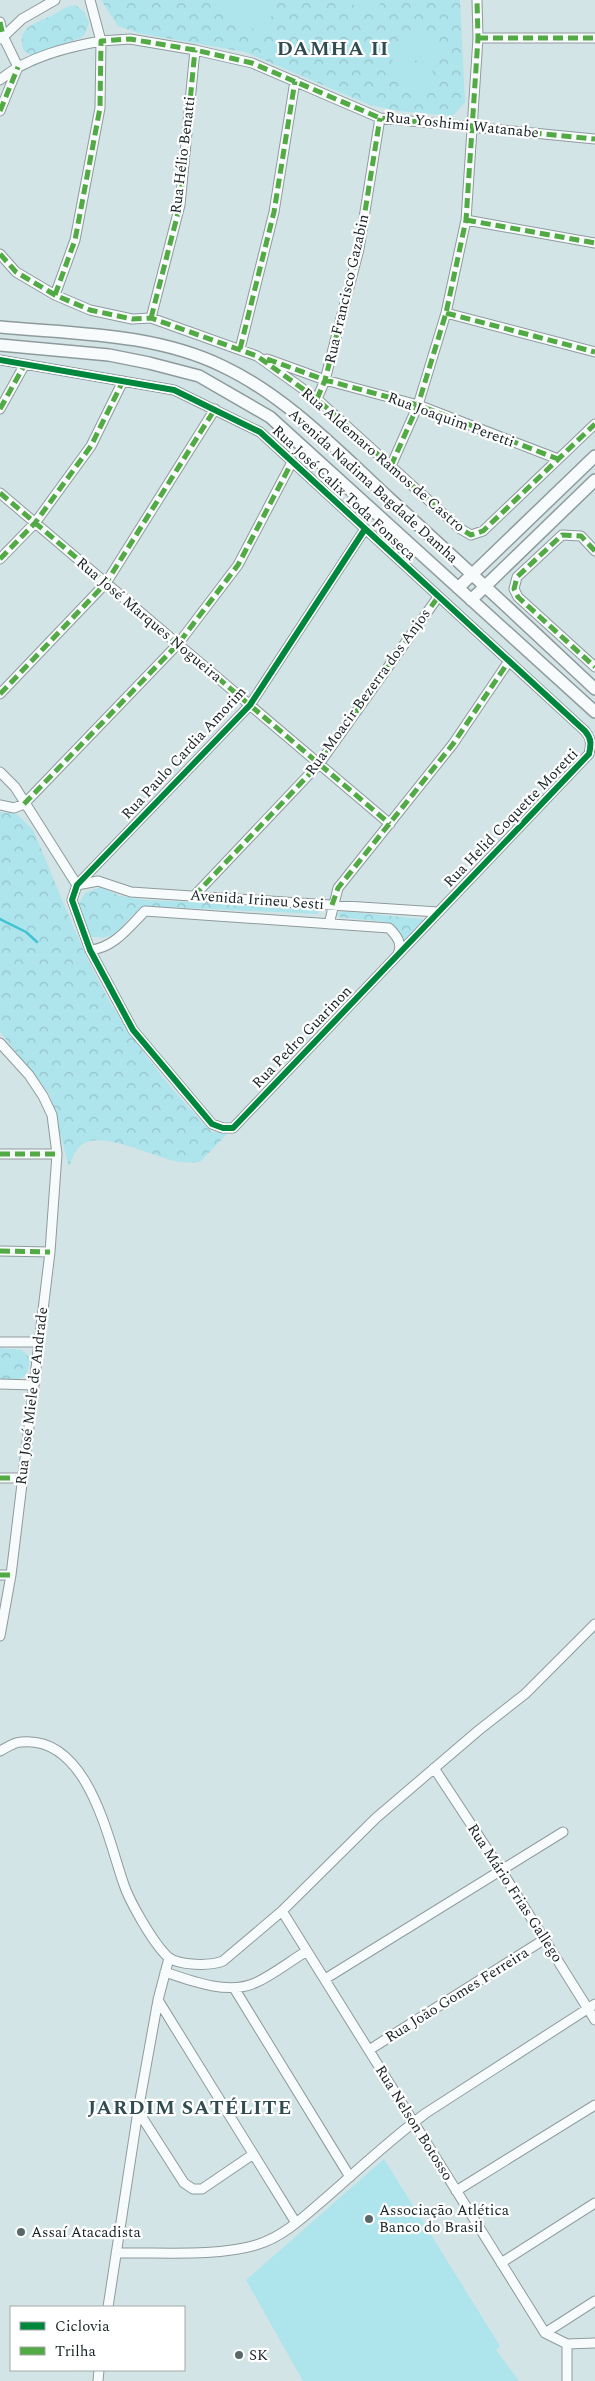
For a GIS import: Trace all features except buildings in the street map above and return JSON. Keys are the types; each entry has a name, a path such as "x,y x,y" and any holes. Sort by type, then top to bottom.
{"street":[{"path":"2,38 22,19 56,0"},
{"path":"55,295 75,240 100,108 102,42 90,0"},
{"path":"391,466 418,405 446,312 466,220 478,38 476,0"},
{"path":"0,22 2,38 18,67 0,111"},
{"path":"478,38 595,38"},
{"name":"Rua Yoshimi Watanabe","path":"0,80 18,67 82,45 130,39 195,50 252,63 380,118 595,139"},
{"name":"Rua Hélio Benatti","path":"152,318 180,205 195,50"},
{"path":"240,349 274,212 295,81"},
{"name":"Rua Francisco Gazabin","path":"317,399 325,380 359,250 380,118"},
{"path":"466,220 595,243"},
{"name":"Rua Aldemaro Ramos de Castro","path":"0,254 16,272 55,295 90,310 132,319 152,318 257,356 317,399 459,528 471,535 483,531 558,459"},
{"path":"446,312 595,352"},
{"name":"Avenida Nadima Bagdade Damha","path":"0,326 135,340 182,351 222,366 265,390 323,437 595,689"},
{"name":"Avenida Nadima Bagdade Damha","path":"0,345 109,355 199,376 270,417 595,712"},
{"name":"Rua Joaquim Peretti","path":"257,356 325,380 418,405 558,459"},
{"name":"Rua José Calix Toda Fonseca","path":"0,360 174,390 260,432 590,737"},
{"path":"0,410 26,364"},
{"path":"0,559 35,523 91,446 123,381"},
{"path":"0,694 106,583 215,409"},
{"path":"558,459 595,424"},
{"path":"458,588 595,456"},
{"path":"0,805 14,808 24,804 178,644 238,565 292,462"},
{"path":"471,600 595,480"},
{"name":"Rua José Marques Nogueira","path":"0,493 390,824"},
{"path":"546,503 559,516"},
{"name":"Rua Paulo Cardia Amorim","path":"77,886 250,705 366,529"},
{"path":"595,550 581,536 562,535 517,577 514,589 518,597 595,667"},
{"name":"Rua Moacir Bezerra dos Anjos","path":"194,896 319,764 438,596"},
{"path":"328,924 338,888 453,744 509,662"},
{"name":"Rua Helid Coquette Moretti","path":"397,956 589,754 590,737"},
{"path":"0,772 15,787 77,886 72,900 90,950"},
{"name":"Avenida Irineu Sesti","path":"77,886 98,881 131,892 438,912"},
{"name":"Avenida Irineu Sesti","path":"90,950 101,949 115,941 145,912 389,928 399,942 400,950 397,956"},
{"name":"Rua Pedro Guarinon","path":"90,950 133,1030 212,1124 222,1128 233,1128 397,956"},
{"name":"Rua José Miele de Andrade","path":"0,1043 29,1075 43,1096 52,1115 57,1154 50,1252 11,1576 0,1636"},
{"path":"0,1154 57,1154"},
{"path":"0,1251 50,1252"},
{"path":"0,1342 39,1342"},
{"path":"0,1384 33,1384"},
{"path":"0,1478 22,1478"},
{"path":"0,1575 11,1576"},
{"path":"0,1751 20,1742 47,1745 71,1761 90,1788 118,1864 123,1883 144,1925 169,1958 211,1965 224,1961 282,1911 376,1818 525,1694 595,1624"},
{"name":"Rua Mário Frias Gallego","path":"434,1768 545,1939 591,2006 595,2020"},
{"path":"324,1979 563,1832"},
{"name":"Rua Nelson Botosso","path":"282,1911 545,2333"},
{"name":"Rua João Gomes Ferreira","path":"369,2050 545,1939"},
{"path":"164,1972 204,1983 234,1988 255,1983 307,1951"},
{"path":"108,2306 138,2111 158,2000 169,1958"},
{"path":"234,1988 350,2177"},
{"path":"158,2000 252,2156 296,2223"},
{"path":"116,2253 234,2249 257,2245 276,2237 296,2223 414,2122 591,2006"},
{"path":"456,2191 595,2105"},
{"path":"138,2111 184,2183 193,2189 206,2186 252,2156"},
{"path":"501,2263 595,2203"},
{"path":"545,2333 595,2301"},
{"path":"545,2333 567,2344 595,2343"},
{"path":"567,2344 567,2381"}],"green space":[{"path":"101,0 460,0 465,102 453,116 398,111 370,105 245,52 138,33 118,26"},
{"path":"219,0 258,0 275,9 262,33 215,9"},
{"path":"349,0 378,0 381,2 374,15 348,2"},
{"path":"76,5 84,12 89,22 85,34 80,38 31,55 24,51 22,37 28,28 65,8"},
{"path":"406,29 444,48 433,69 394,49"},
{"path":"396,53 433,71 422,93 386,74"},
{"path":"0,812 17,814 33,830 93,970 131,1035 162,1076 212,1132 228,1133 200,1162 170,1160 103,1140 83,1144 73,1157 69,1167 50,1095 0,1032"},
{"path":"100,887 120,896 145,900 319,907 318,914 145,906 131,916 115,933 100,937 90,936 78,905 85,893"},
{"path":"342,911 421,919 424,921 404,942 394,926 385,922 339,917 337,914"},
{"path":"0,1348 22,1350 29,1357 26,1375 18,1379 0,1379"},
{"name":"Associação Atlética Banco do Brasil","path":"384,2159 500,2346 496,2350 519,2381 303,2381 246,2280"}],"waterway":[{"path":"0,919 26,932 37,942"}],"marked path":[{"path":"391,466 418,405 446,313 466,220 478,38 477,0"},
{"path":"0,22 3,36"},
{"path":"478,38 595,38"},
{"path":"55,295 75,240 100,108 101,41 130,39 195,50 252,63 380,118 595,139"},
{"path":"151,318 180,205 195,50"},
{"path":"0,111 18,67"},
{"path":"240,349 274,212 295,81"},
{"path":"317,399 325,380 359,249 380,118"},
{"path":"466,220 595,243"},
{"path":"0,254 16,272 55,295 90,310 132,319 151,318 257,356 317,399 459,528 471,535 483,531 595,424"},
{"path":"446,313 595,352"},
{"path":"267,359 325,380 418,405 558,459"},
{"path":"0,409 25,364"},
{"path":"0,559 35,523 91,446 123,381"},
{"path":"0,694 106,583 215,409"},
{"path":"24,804 178,644 238,565 292,462"},
{"path":"0,493 390,824"},
{"path":"595,551 581,536 562,535 517,577 514,589 518,597 595,667"},
{"path":"194,896 319,764 438,597"},
{"path":"332,905 338,888 453,744 509,661"},
{"path":"0,1154 57,1154"},
{"path":"0,1251 50,1252"},
{"path":"0,1478 22,1478"},
{"path":"0,1575 11,1575"}],"cycle path":[{"path":"0,360 174,390 260,432 585,731 590,739 589,754 233,1128 223,1128 212,1124 133,1030 90,950 72,900 77,885 250,705 365,529"}],"place":[{"name":"Associação Atlética Banco do Brasil","path":"369,2219"},
{"name":"Assaí Atacadista","path":"21,2232"},
{"name":"SK","path":"239,2355"}],"district":[{"name":"DAMHA II","path":"333,49"},
{"name":"JARDIM SATÉLITE","path":"190,2108"}]}
